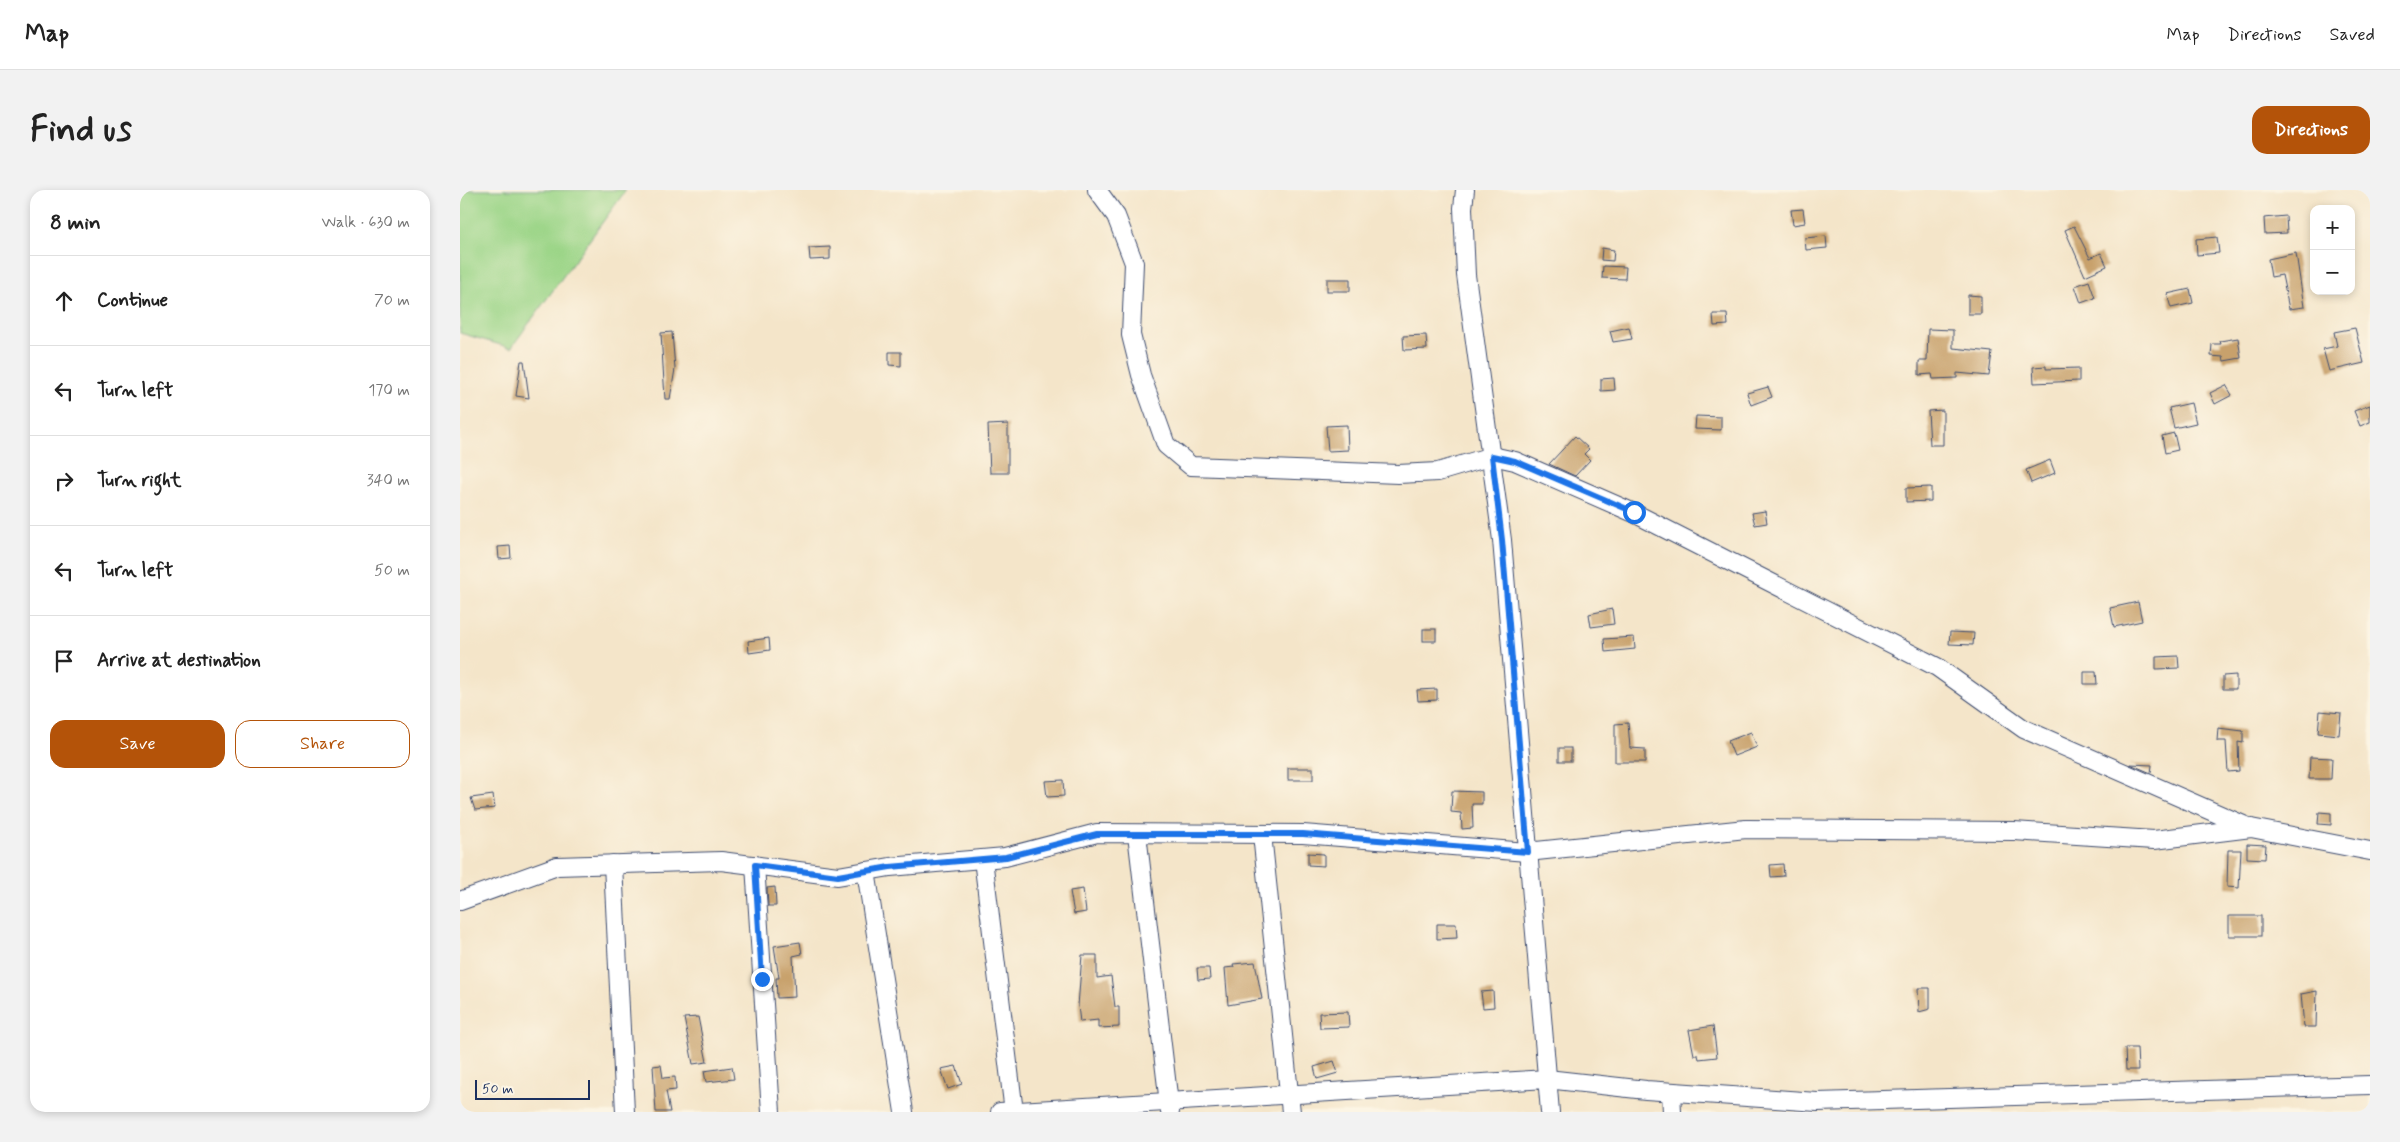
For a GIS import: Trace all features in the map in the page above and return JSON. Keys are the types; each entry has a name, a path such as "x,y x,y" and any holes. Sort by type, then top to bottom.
{"street":[{"path":"1096,190 1116,216 1134,263 1131,335 1140,374 1166,445 1191,466 1398,474 1438,472 1492,456 1515,461 1634,512 1937,667 2024,729 2251,828 2370,850"},
{"path":"1465,190 1463,208 1466,275 1502,540 1550,1112"},
{"path":"460,901 557,866 721,861 838,876 866,871 1006,857 1097,834 1303,834 1528,852 1746,829 2014,831 2154,840 2251,828"},
{"path":"1137,834 1170,1107"},
{"path":"1262,834 1290,1103"},
{"path":"984,859 1009,1112 1290,1103 1547,1079 1671,1092 1817,1102 2370,1085"},
{"path":"613,864 625,1112"},
{"path":"755,865 771,1112"},
{"path":"866,871 904,1112"},
{"path":"1671,1092 1672,1112"}],"green space":[{"path":"460,190 626,190 511,348 460,333"}],"building":[{"path":"1803,209 1805,223 1793,225 1791,210"},
{"path":"2286,216 2287,233 2265,234 2264,218"},
{"path":"2074,226 2090,258 2101,253 2107,266 2085,276 2065,230"},
{"path":"1826,236 1827,248 1806,250 1805,238"},
{"path":"2217,237 2219,253 2197,255 2196,239"},
{"path":"830,247 830,259 810,260 809,248"},
{"path":"1602,248 1614,250 1613,261 1601,260"},
{"path":"2296,253 2304,307 2289,309 2282,275 2271,277 2268,259"},
{"path":"1603,266 1626,267 1625,279 1602,278"},
{"path":"1327,279 1350,279 1350,291 1327,291"},
{"path":"2089,281 2095,298 2081,303 2075,286"},
{"path":"2190,289 2193,303 2171,308 2167,294"},
{"path":"1968,295 1981,296 1981,314 1968,314"},
{"path":"1713,314 1727,314 1728,325 1714,326"},
{"path":"1629,327 1632,339 1613,342 1610,331"},
{"path":"2355,328 2364,363 2329,371 2323,349 2337,346 2334,332"},
{"path":"1928,329 1953,330 1953,348 1992,352 1989,376 1957,373 1957,378 1933,379 1932,374 1919,375 1919,361 1927,361"},
{"path":"672,332 675,369 670,399 665,399 661,333"},
{"path":"1426,335 1427,349 1404,350 1403,336"},
{"path":"2238,338 2241,358 2224,361 2223,357 2211,356 2212,344 2221,344 2220,341"},
{"path":"889,352 901,352 901,366 889,365"},
{"path":"521,361 524,361 529,398 516,396"},
{"path":"2046,366 2046,369 2079,368 2079,381 2034,383 2033,367"},
{"path":"1614,378 1615,390 1601,391 1601,379"},
{"path":"2226,385 2232,395 2215,404 2210,393"},
{"path":"1768,387 1772,397 1751,405 1747,393"},
{"path":"2191,403 2196,423 2174,428 2169,408"},
{"path":"2370,405 2370,422 2360,426 2354,411"},
{"path":"1943,410 1943,445 1930,445 1928,411"},
{"path":"1696,416 1721,417 1721,430 1695,429"},
{"path":"1008,424 1008,473 990,473 988,425"},
{"path":"1347,425 1348,450 1328,451 1326,426"},
{"path":"2174,433 2178,450 2165,453 2162,436"},
{"path":"1575,436 1589,449 1584,454 1590,460 1575,476 1549,464"},
{"path":"2050,460 2055,473 2031,483 2026,470"},
{"path":"1931,487 1931,501 1906,502 1906,488"},
{"path":"1765,511 1767,523 1755,525 1752,513"},
{"path":"510,546 511,558 499,559 498,547"},
{"path":"2138,602 2142,621 2114,627 2110,608"},
{"path":"1612,609 1614,624 1591,627 1589,614"},
{"path":"1423,629 1436,629 1436,641 1423,641"},
{"path":"1950,632 1974,633 1973,645 1949,644"},
{"path":"1634,637 1635,649 1605,652 1604,639"},
{"path":"769,638 770,650 749,653 748,641"},
{"path":"2178,656 2179,668 2156,669 2156,657"},
{"path":"2084,672 2096,672 2097,684 2084,684"},
{"path":"2236,675 2236,689 2223,689 2223,676"},
{"path":"1437,689 1437,700 1418,701 1417,690"},
{"path":"2320,711 2341,713 2339,735 2318,733"},
{"path":"1628,723 1630,748 1645,749 1645,762 1615,762 1615,724"},
{"path":"2218,728 2243,731 2243,743 2238,742 2239,771 2228,772 2226,741 2217,741"},
{"path":"1751,732 1757,747 1734,756 1728,741"},
{"path":"1559,748 1571,748 1571,761 1559,761"},
{"path":"2310,757 2332,758 2331,779 2309,779"},
{"path":"2130,764 2152,765 2151,773"},
{"path":"1288,768 1313,768 1313,780 1288,780"},
{"path":"1063,780 1064,796 1047,797 1045,781"},
{"path":"1452,791 1482,792 1482,804 1472,804 1473,828 1462,829 1461,813 1451,812"},
{"path":"493,795 495,808 475,810 471,798"},
{"path":"2319,812 2331,813 2331,825 2318,824"},
{"path":"2247,844 2266,845 2265,859 2247,858"},
{"path":"2228,850 2241,850 2239,888 2227,887"},
{"path":"1308,853 1324,854 1324,866 1308,865"},
{"path":"1783,864 1784,876 1771,877 1770,865"},
{"path":"775,887 776,906 768,906 767,888"},
{"path":"1083,889 1086,912 1074,914 1070,891"},
{"path":"2229,916 2261,916 2261,936 2229,936"},
{"path":"1437,924 1456,924 1457,938 1437,939"},
{"path":"800,942 802,954 793,956 795,997 777,998 776,978 779,978 774,946"},
{"path":"1082,955 1097,955 1097,978 1111,976 1115,1007 1119,1007 1119,1027 1098,1028 1098,1020 1080,1022 1078,1006"},
{"path":"1255,962 1262,999 1228,1005 1225,968 1234,967 1233,964"},
{"path":"1197,968 1209,968 1210,979 1198,980"},
{"path":"1918,988 1930,988 1930,1009 1919,1012"},
{"path":"1493,991 1494,1007 1483,1008 1481,992"},
{"path":"2317,991 2316,1027 2304,1027 2301,994"},
{"path":"1348,1012 1349,1027 1320,1028 1319,1013"},
{"path":"698,1017 707,1062 693,1064 684,1018"},
{"path":"1713,1026 1717,1057 1699,1059 1698,1055 1694,1055 1689,1030"},
{"path":"2125,1048 2137,1048 2138,1070 2126,1070"},
{"path":"1334,1061 1338,1073 1317,1079 1314,1067"},
{"path":"661,1065 663,1078 675,1077 676,1090 666,1091 670,1112 656,1112 653,1066"},
{"path":"956,1066 962,1084 948,1089 941,1069"},
{"path":"732,1067 734,1079 706,1082 704,1071"}],"route":[{"path":"762,979 755,865 838,876 890,867 1006,857 1097,834 1303,834 1528,852 1502,540 1492,456 1515,461 1634,512"}]}
